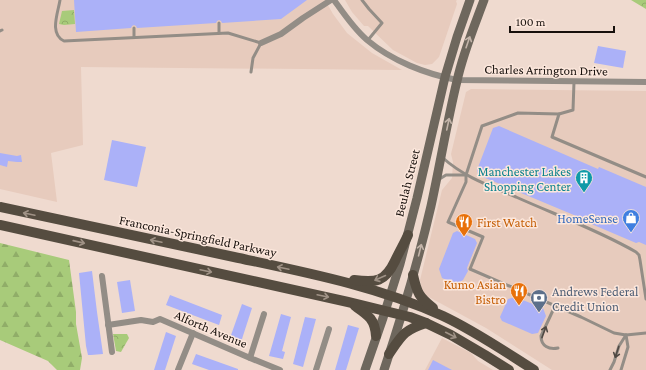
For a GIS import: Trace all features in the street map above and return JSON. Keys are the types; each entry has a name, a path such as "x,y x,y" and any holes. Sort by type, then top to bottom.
{"main road":[{"name":"Beulah Street","path":"365,370 390,296 408,235 445,77 470,0"},
{"name":"Beulah Street","path":"384,370 413,275 436,181 457,80 467,46 484,0"},
{"name":"Franconia-Springfield Parkway","path":"0,207 322,276 390,296 444,317"},
{"path":"0,225 402,315 426,323 462,341 509,370"},
{"path":"322,276 366,282 381,279 390,272 408,235"},
{"path":"413,275 421,298 444,317 481,337 534,370"},
{"path":"348,302 370,318 374,323 376,336"},
{"path":"389,354 404,333 412,328 426,323"}],"street":[{"name":"Charles Arrington Drive","path":"332,0 368,40 396,59 445,77 457,80 646,82"},
{"path":"261,43 281,34 332,0"},
{"path":"102,276 112,352"},
{"path":"250,358 264,314"},
{"name":"Alforth Avenue","path":"108,325 141,320 153,322 160,320 280,370"},
{"path":"316,370 329,329"},
{"path":"178,370 193,333"}],"lane":[{"path":"60,0 55,30 60,39 64,41 228,33 261,43 253,58 251,72"},
{"path":"362,0 382,23 368,40"},
{"path":"219,23 219,33"},
{"path":"134,28 134,37"},
{"path":"574,81 573,110 559,114 518,112 482,126 466,175 466,182 448,222 483,237 470,269 614,333 626,335 646,333"},
{"path":"559,114 552,137 646,177"},
{"path":"441,157 466,175 575,222 636,252 639,255 646,299"},
{"path":"436,181 446,175 466,175"},
{"path":"555,306 541,339 545,346 552,349 558,348"},
{"path":"610,370 619,346 626,335"},
{"path":"621,370 628,347 626,335"}],"shaded area":[{"path":"0,0 325,0 347,33 372,53 402,70 81,67 83,145 51,153 57,202 0,189"},
{"path":"345,0 457,0 457,4 439,57 432,64 425,65 417,63 393,50 368,26 364,26 352,12"},
{"path":"471,89 646,91 646,370 552,370 486,328 427,296 422,290 420,280 442,190 452,178 453,162 451,154 466,92"},
{"path":"442,338 471,353 478,361 493,370 425,370"}],"green space":[{"path":"631,0 646,0 646,9"},
{"path":"74,10 75,24 59,24 62,11"},
{"path":"0,243 69,260 76,312 76,324 82,358 80,370 57,370 48,361 0,340"},
{"path":"113,334 127,334 129,338 121,352 116,351"}],"building":[{"path":"74,0 307,0 281,19 222,23 219,20 216,23 137,28 134,25 131,28 76,32"},
{"path":"598,46 626,51 623,68 594,63"},
{"name":"Manchester Lakes Shopping Center","path":"499,126 598,169 599,167 646,187 646,245 639,242 636,243 582,220 581,218 478,175 477,170 493,128"},
{"path":"112,140 146,147 137,187 104,180"},
{"path":"0,153 17,156 21,155 22,162 8,161 7,167 0,165"},
{"path":"457,231 475,239 477,243 467,268 468,271 463,280 456,284 442,278 439,269 453,233"},
{"path":"92,271 103,354 88,355 79,273"},
{"path":"130,280 135,311 122,313 117,282"},
{"path":"170,295 222,315 219,325 166,305"},
{"path":"515,297 543,308 546,316 538,333 532,334 502,321 500,317 508,299"},
{"path":"242,304 252,308 241,342 230,338"},
{"path":"281,314 291,317 282,351 285,352 283,359 269,356"},
{"path":"305,317 316,319 303,367 293,364"},
{"path":"348,325 359,328 346,370 335,370"},
{"path":"166,332 176,336 165,370 154,370"},
{"path":"196,354 238,370 209,370 192,364"},
{"path":"433,360 452,370 428,370"}],"place":[{"name":"Manchester Lakes Shopping Center","path":"584,193"},
{"name":"HomeSense","path":"631,233"},
{"name":"First Watch","path":"464,237"},
{"name":"Kumo Asian Bistro","path":"519,306"},
{"name":"Andrews Federal Credit Union","path":"539,313"}]}
